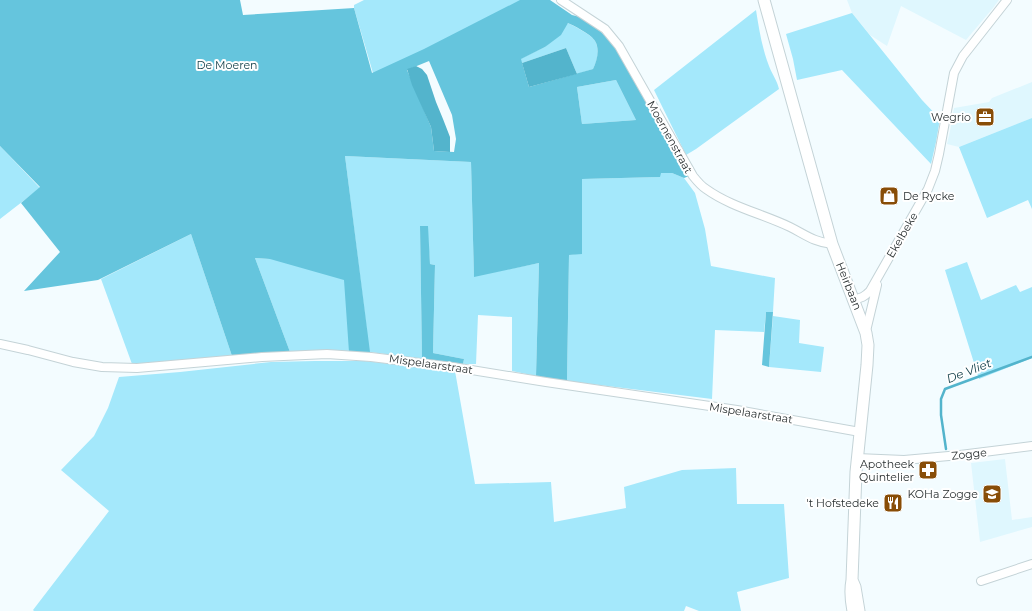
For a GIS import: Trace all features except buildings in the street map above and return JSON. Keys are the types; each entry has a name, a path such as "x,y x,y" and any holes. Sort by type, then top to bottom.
{"main road":[{"name":"Heirbaan","path":"764,0 832,244 866,331 868,345 867,365 856,472 851,587 852,611"},
{"name":"Heirbaan","path":"852,580 855,587 859,611"}],"street":[{"name":"Moernenstraat","path":"561,0 605,29 619,46 693,176 705,189 741,208 790,227 811,239 822,243 832,244"},
{"name":"Ekelbeke","path":"853,299 860,299 870,291 928,190 939,154 954,73 963,56 1007,0"},
{"name":"Ekelbeke","path":"866,331 879,275"},
{"name":"Mispelaarstraat","path":"0,344 74,362 102,366 137,368 262,357 327,354 371,356 737,410 860,432"},
{"name":"Zogge","path":"858,458 904,460 1032,446"},
{"path":"981,581 1032,564"}],"shaded area":[{"path":"235,0 367,332 345,156 471,162 474,276 539,263 536,376 512,371 512,317 478,315 476,364 463,364 464,359 433,353 435,265 430,264 427,226 420,227 422,359 370,352 290,352 255,258 269,259"},
{"path":"364,0 527,0 375,80 354,8 354,5"},
{"path":"847,0 999,0 966,40 901,6 887,46 870,35 852,13"},
{"path":"756,10 764,52 779,89 686,155 654,90"},
{"path":"852,13 922,100 940,119 931,164 842,70 797,80 786,34"},
{"path":"568,23 587,33 597,44 596,63 593,69 577,74 566,48 522,63 520,59 545,47"},
{"path":"566,48 577,74 529,87 522,63"},
{"path":"416,66 422,69 427,75 450,137 450,152 434,151 431,127 412,85 407,69"},
{"path":"616,80 636,120 582,124 577,87"},
{"path":"1032,82 1032,118 959,147 947,144 954,108 989,102 992,98"},
{"path":"1032,118 1032,209 1028,200 987,218 959,147"},
{"path":"0,146 40,188 0,219"},
{"path":"660,173 672,173 684,178 695,193 705,229 711,266 775,278 773,312 766,312 764,332 715,330 712,399 567,381 569,255 582,253 582,179 660,177"},
{"path":"191,234 232,356 132,364 101,279"},
{"path":"967,262 981,300 1016,285 1020,292 1032,287 1032,358 979,379 945,270"},
{"path":"773,316 800,320 799,343 824,347 821,372 769,367"},
{"path":"365,361 455,371 475,484 551,482 554,522 626,508 624,487 682,470 736,468 737,504 784,504 789,578 737,592 741,611 699,611 686,606 684,611 33,610 109,511 61,470 94,436 108,408 119,377 271,362"},
{"name":"KOHa Zogge","path":"1005,459 1012,520 1032,517 1032,527 980,542 971,463"}],"green space":[{"name":"De Moeren","path":"0,0 240,0 243,15 354,8 372,73 424,49 520,0 550,0 572,15 584,18 615,45 689,176 684,178 672,173 661,173 660,177 582,179 582,254 569,255 567,381 536,376 539,263 474,277 471,162 345,156 370,352 349,352 344,280 270,259 255,258 290,352 232,356 191,234 98,280 24,291 60,252 21,203 40,187 0,146","holes":["568,23 587,33 597,44 596,62 593,69 529,87 521,59 545,47 561,35","429,61 452,115 456,139 454,152 434,151 431,127 407,70","616,80 636,120 582,124 577,87"]},
{"path":"420,226 428,226 430,264 435,265 433,353 464,359 463,364 422,359"},
{"path":"766,312 773,312 769,367 762,365"}],"waterway":[{"name":"De Vliet","path":"946,449 941,415 941,399 945,389 1032,357"}],"place":[{"name":"Wegrio","path":"985,117"},
{"name":"De Rycke","path":"889,196"},
{"name":"Apotheek Quintelier","path":"928,470"},
{"name":"KOHa Zogge","path":"992,494"},
{"name":"'t Hofstedeke","path":"893,503"}]}
